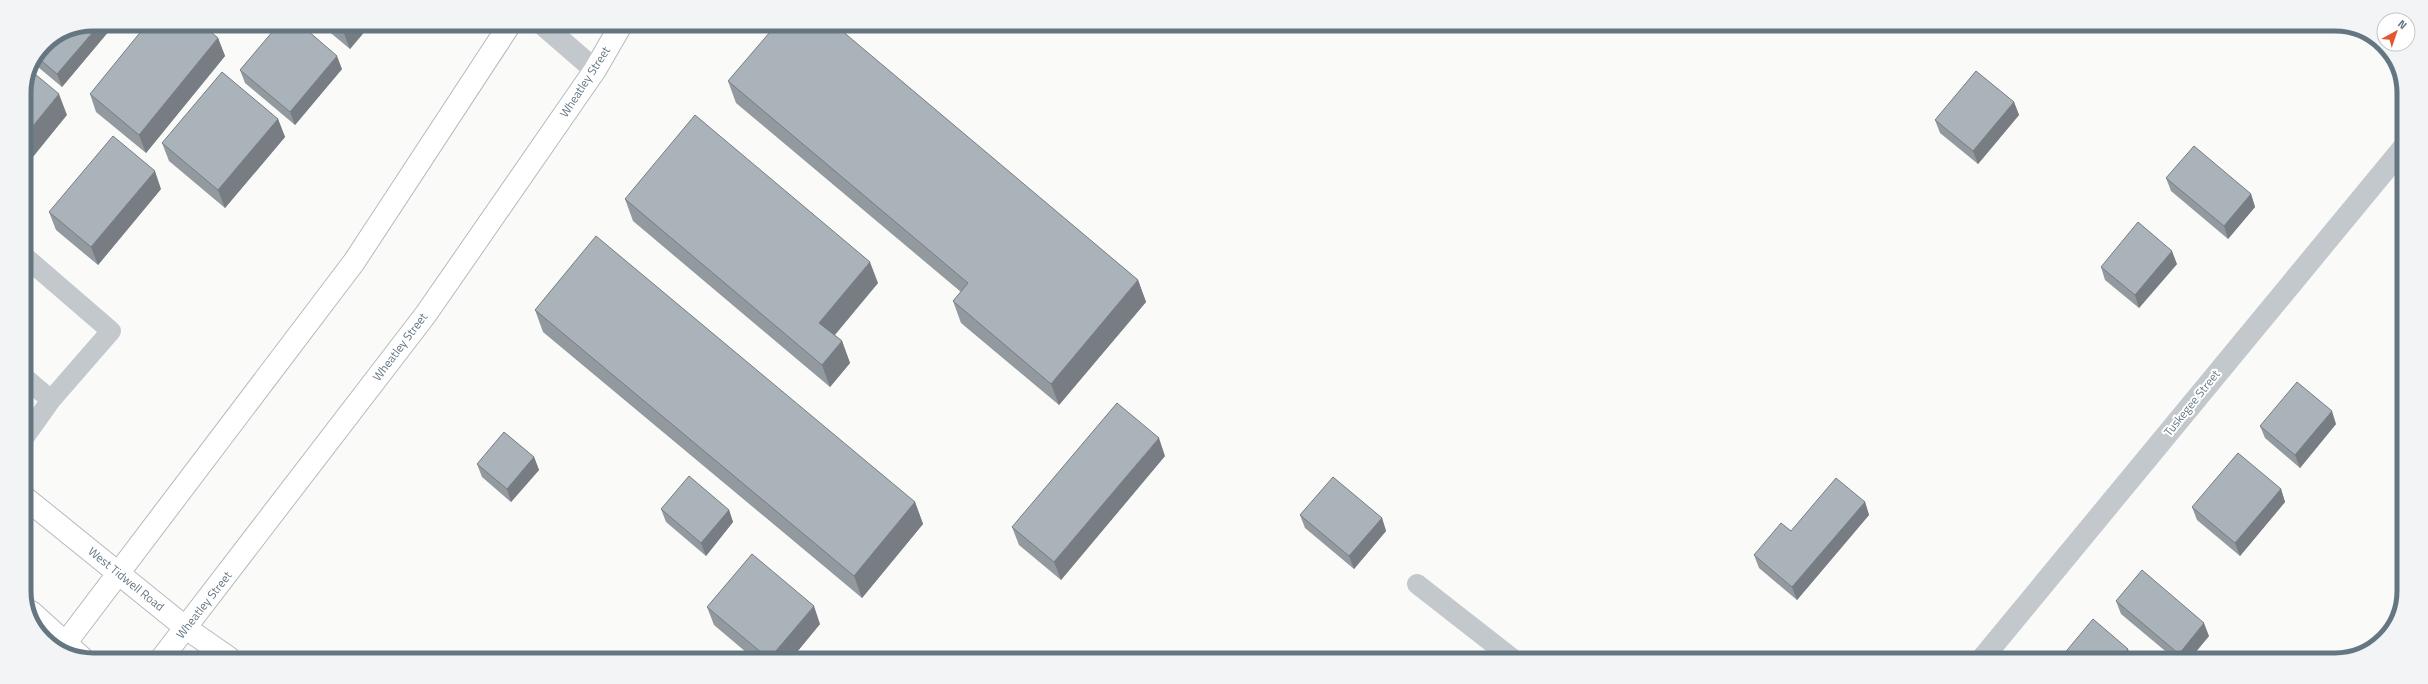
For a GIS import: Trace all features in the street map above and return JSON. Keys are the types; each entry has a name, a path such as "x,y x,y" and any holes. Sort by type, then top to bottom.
{"main road":[{"path":"38,619 63,645 119,574 354,262 505,31"},
{"name":"Wheatley Street","path":"166,653 426,314 595,70 617,31"},
{"name":"West Tidwell Road","path":"31,503 186,628 222,653"}],"street":[{"path":"550,31 595,70"},
{"name":"Tuskegee Street","path":"1987,653 2397,155"}],"lane":[{"path":"31,262 111,331 51,400 31,428"},
{"path":"31,383 51,400"},
{"path":"1417,584 1505,653"}],"building":[{"path":"94,31 57,74 41,60 49,49 59,41 69,36 81,32"},
{"path":"141,31 210,31 218,38 139,135 90,94"},
{"path":"273,31 308,31 337,56 290,112 240,70"},
{"path":"771,31 842,31 1138,280 1051,384 953,301 968,283 728,81"},
{"path":"1976,71 2014,102 1973,151 1935,120"},
{"path":"222,72 278,119 218,190 162,143"},
{"path":"34,74 59,94 31,128 31,93"},
{"path":"695,115 870,262 819,323 842,341 822,365 625,199"},
{"path":"113,136 155,171 91,247 49,212"},
{"path":"2194,146 2251,194 2224,226 2166,178"},
{"path":"2138,222 2172,251 2135,295 2101,267"},
{"path":"596,236 915,502 854,576 535,310"},
{"path":"2297,382 2332,411 2295,455 2260,426"},
{"path":"1117,403 1159,438 1054,562 1012,527"},
{"path":"504,432 534,457 507,489 477,464"},
{"path":"2238,453 2281,489 2235,543 2192,507"},
{"path":"689,476 729,510 701,543 661,509"},
{"path":"1333,477 1382,518 1349,556 1300,515"},
{"path":"1836,478 1865,502 1792,587 1754,555 1781,523 1791,531"},
{"path":"752,554 814,606 774,653 762,653 707,607"},
{"path":"2142,570 2204,623 2180,653 2178,653 2116,601"},
{"path":"2093,619 2128,649 2125,653 2065,653"}]}
